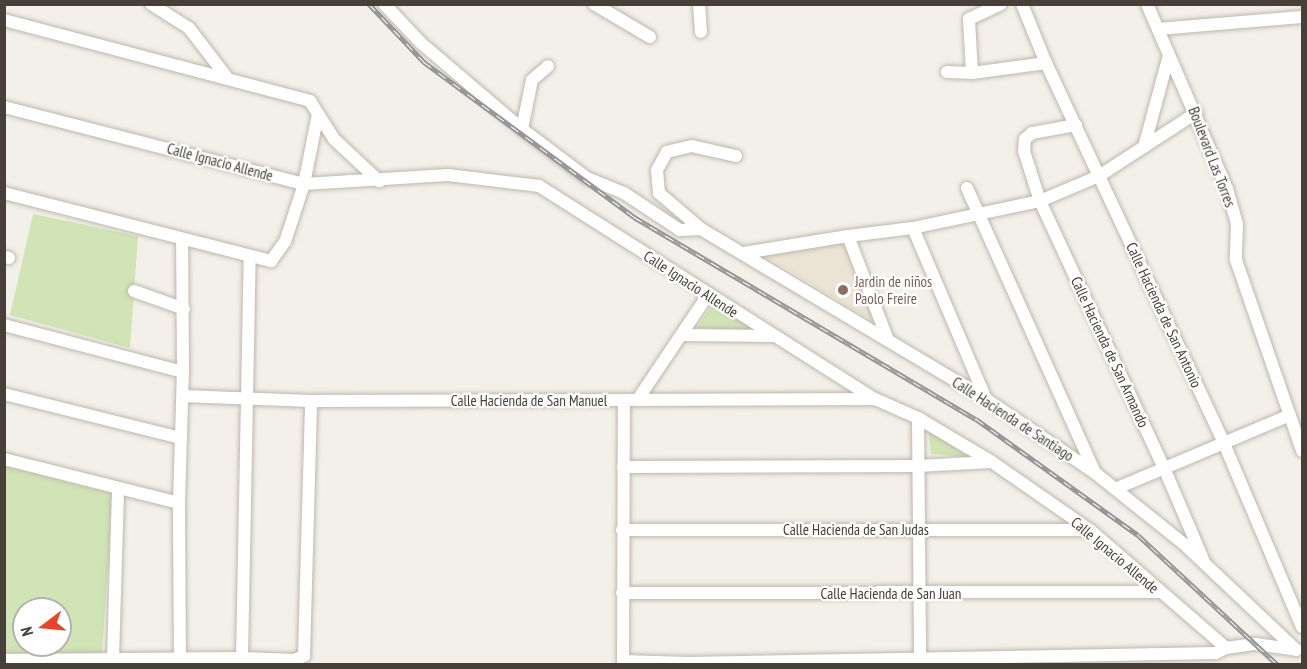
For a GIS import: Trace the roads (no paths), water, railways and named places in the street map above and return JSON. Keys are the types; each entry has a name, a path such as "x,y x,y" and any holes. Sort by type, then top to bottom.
{"street":[{"path":"151,4 189,28 226,76"},
{"path":"384,4 421,43 522,129 587,178 624,193 680,230 701,229"},
{"path":"594,4 650,37"},
{"path":"699,4 701,32"},
{"path":"972,73 969,19 1001,4"},
{"name":"Calle Hacienda de San Antonio","path":"1022,4 1046,63 1223,441 1302,627"},
{"name":"Boulevard Las Torres","path":"1147,4 1227,189 1237,224 1236,260 1302,451"},
{"path":"1158,29 1302,17"},
{"path":"4,20 226,76 310,101 334,139 379,181"},
{"path":"1144,147 1169,55"},
{"path":"947,72 972,73 1046,63"},
{"path":"522,129 532,81 549,66"},
{"name":"Calle Ignacio Allende","path":"4,106 304,184 448,175 538,186 875,399 918,418 992,462 1090,530 1226,648"},
{"path":"744,253 913,228 1040,201 1100,177 1196,113"},
{"path":"4,193 271,261 285,242 304,184 318,114"},
{"name":"Calle Hacienda de San Armando","path":"1076,125 1032,133 1025,139 1024,151 1040,201 1164,468 1205,563"},
{"path":"701,229 659,193 657,170 667,152 692,146 736,156"},
{"path":"968,188 978,216 1094,472"},
{"path":"913,228 986,399"},
{"name":"Calle Hacienda de Santiago","path":"701,229 986,399 1094,472 1205,563 1299,650"},
{"path":"848,236 888,340"},
{"path":"180,659 179,503 183,396 183,239"},
{"path":"242,658 250,257"},
{"path":"134,291 184,309"},
{"path":"638,399 708,295"},
{"path":"4,325 183,372"},
{"path":"683,335 774,336"},
{"path":"4,394 181,438"},
{"name":"Calle Hacienda de San Manuel","path":"183,396 311,401 875,399"},
{"path":"624,400 622,663 1027,661 1216,653 1226,648 1256,644 1299,650"},
{"path":"4,660 242,658 294,660 304,656 311,401"},
{"path":"1116,489 1223,441 1290,415"},
{"path":"918,418 920,660"},
{"path":"4,459 179,503"},
{"path":"623,468 992,462"},
{"path":"112,659 118,489"},
{"name":"Calle Hacienda de San Judas","path":"622,530 1090,530"},
{"name":"Calle Hacienda de San Juan","path":"622,593 1159,592"}],"railway":[{"path":"369,4 424,62 634,217 976,419 1138,535 1277,664"}],"place":[{"name":"Jardin de niños Paolo Freire","path":"843,290"}]}
